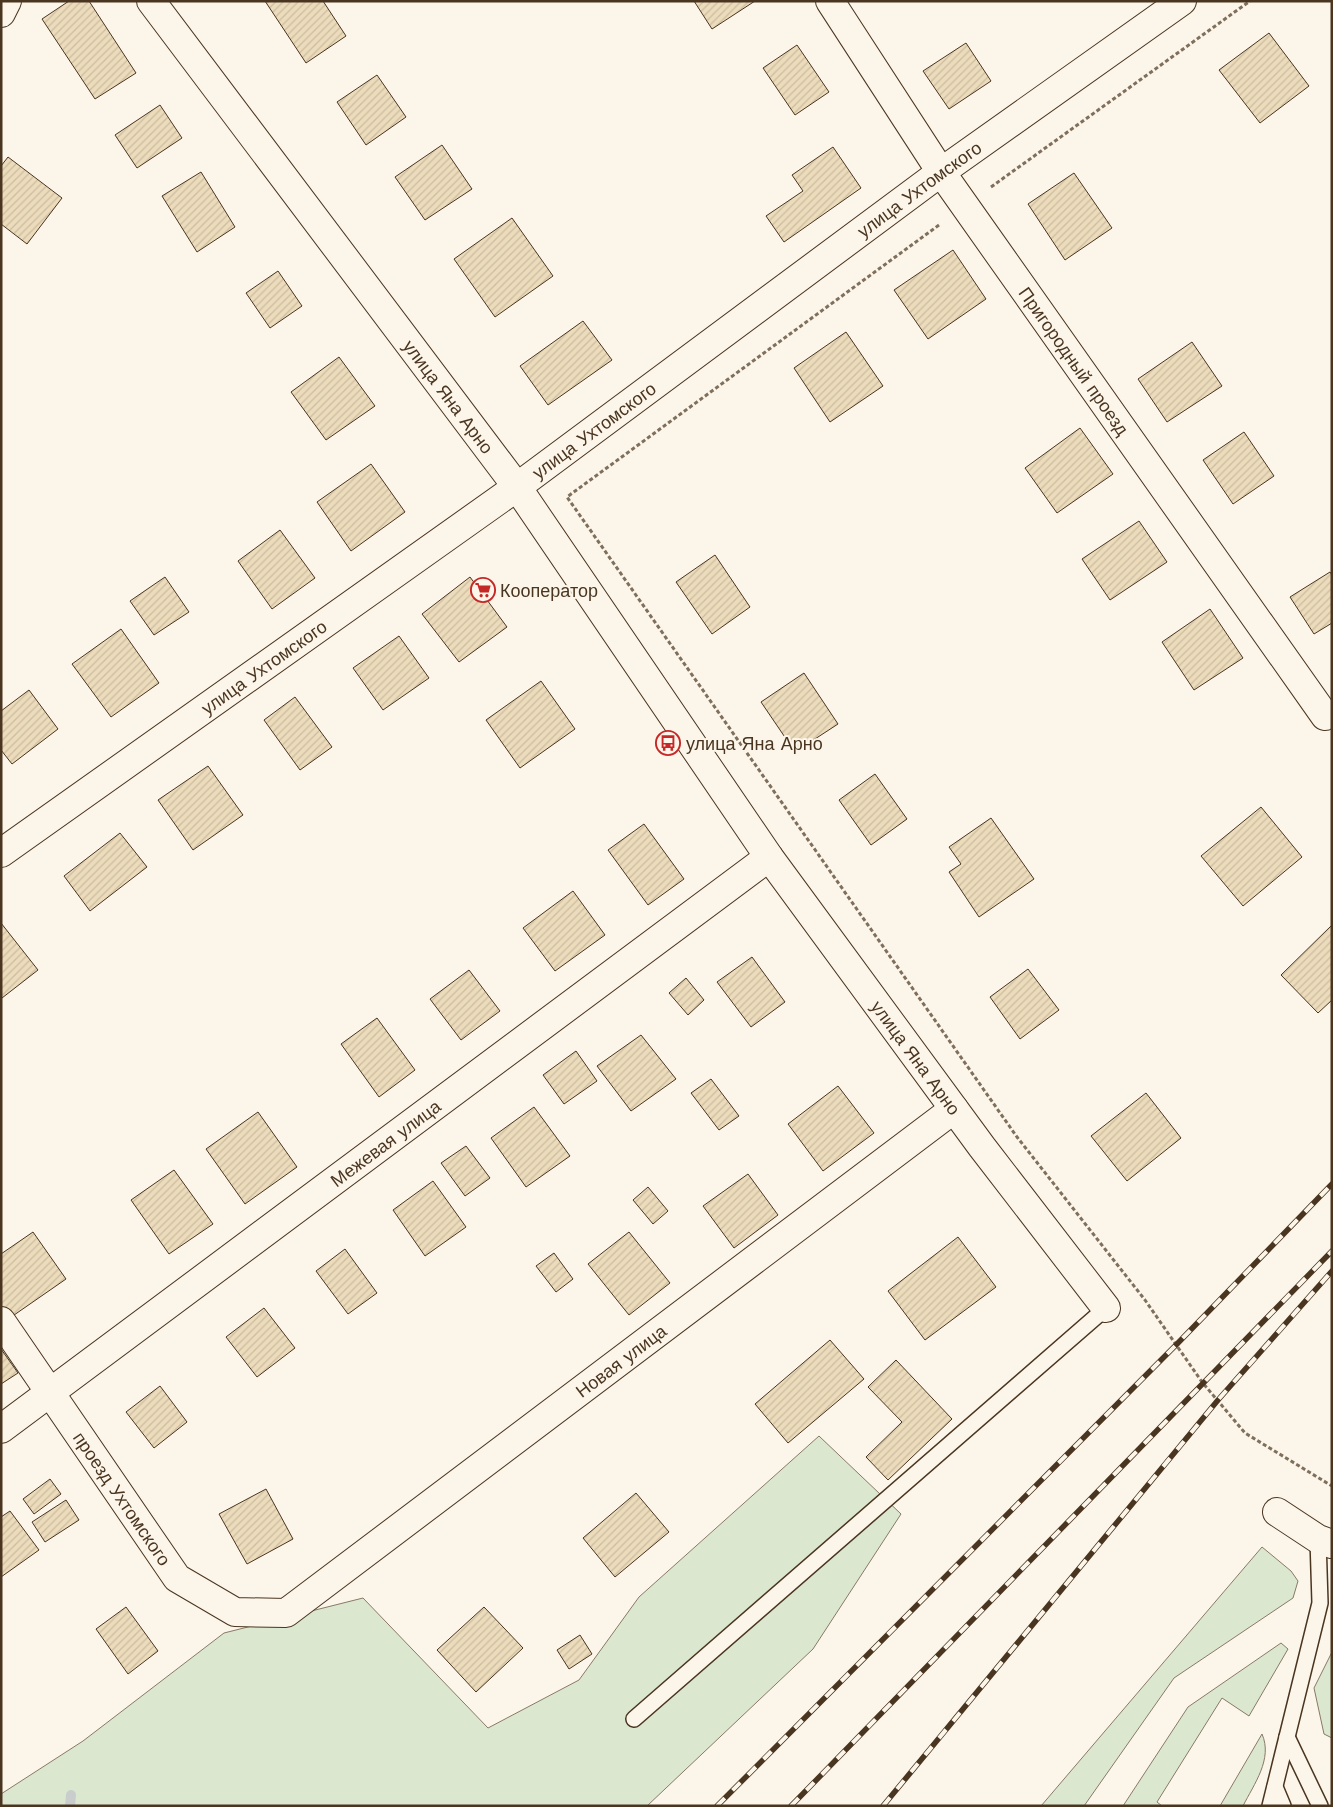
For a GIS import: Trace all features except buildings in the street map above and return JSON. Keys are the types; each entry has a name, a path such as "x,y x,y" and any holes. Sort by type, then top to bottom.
{"street":[{"path":"1,13 7,1"},
{"name":"улица Яна Арно","path":"151,1 517,487 769,857 988,1155 1106,1308"},
{"name":"Пригородный проезд","path":"830,1 941,172 1328,717"},
{"name":"улица Ухтомского","path":"1,853 517,487 941,172 1182,1"},
{"name":"Межевая улица","path":"1,1429 769,857"},
{"name":"Новая улица","path":"286,1613 954,1109"},
{"name":"проезд Ухтомского","path":"1,1321 177,1578 235,1612 286,1613"},
{"path":"1277,1512 1325,1542"}],"lane":[{"path":"634,1719 1106,1308"},
{"path":"1270,1806 1320,1603 1325,1542"},
{"path":"1287,1737 1320,1806"},
{"path":"1275,1786 1283,1806"}],"path":[{"path":"1250,1 566,497 1017,1136 1145,1300 1202,1382 1245,1433 1332,1486"}],"green space":[{"path":"819,1436 901,1514 813,1649 647,1806 1,1806 1,1794 83,1741 224,1633 363,1598 488,1728 579,1680 639,1597"},
{"path":"1262,1547 1291,1571 1298,1581 1293,1598 1174,1678 1084,1806 1041,1806"},
{"path":"1281,1643 1288,1649 1249,1716 1222,1698 1157,1802 1162,1806 1123,1806 1188,1707"},
{"path":"1332,1652 1332,1738 1324,1734 1314,1688"},
{"path":"1262,1734 1265,1743 1264,1762 1243,1806 1220,1806"}],"waterway":[{"path":"70,1806 71,1795"}],"railway":[{"path":"717,1806 1177,1344 1332,1184"},
{"path":"791,1806 1332,1251"},
{"path":"883,1806 1218,1400 1332,1271"}],"place":[{"name":"Кооператор","path":"483,590"},
{"name":"улица Яна Арно","path":"668,743"}]}
